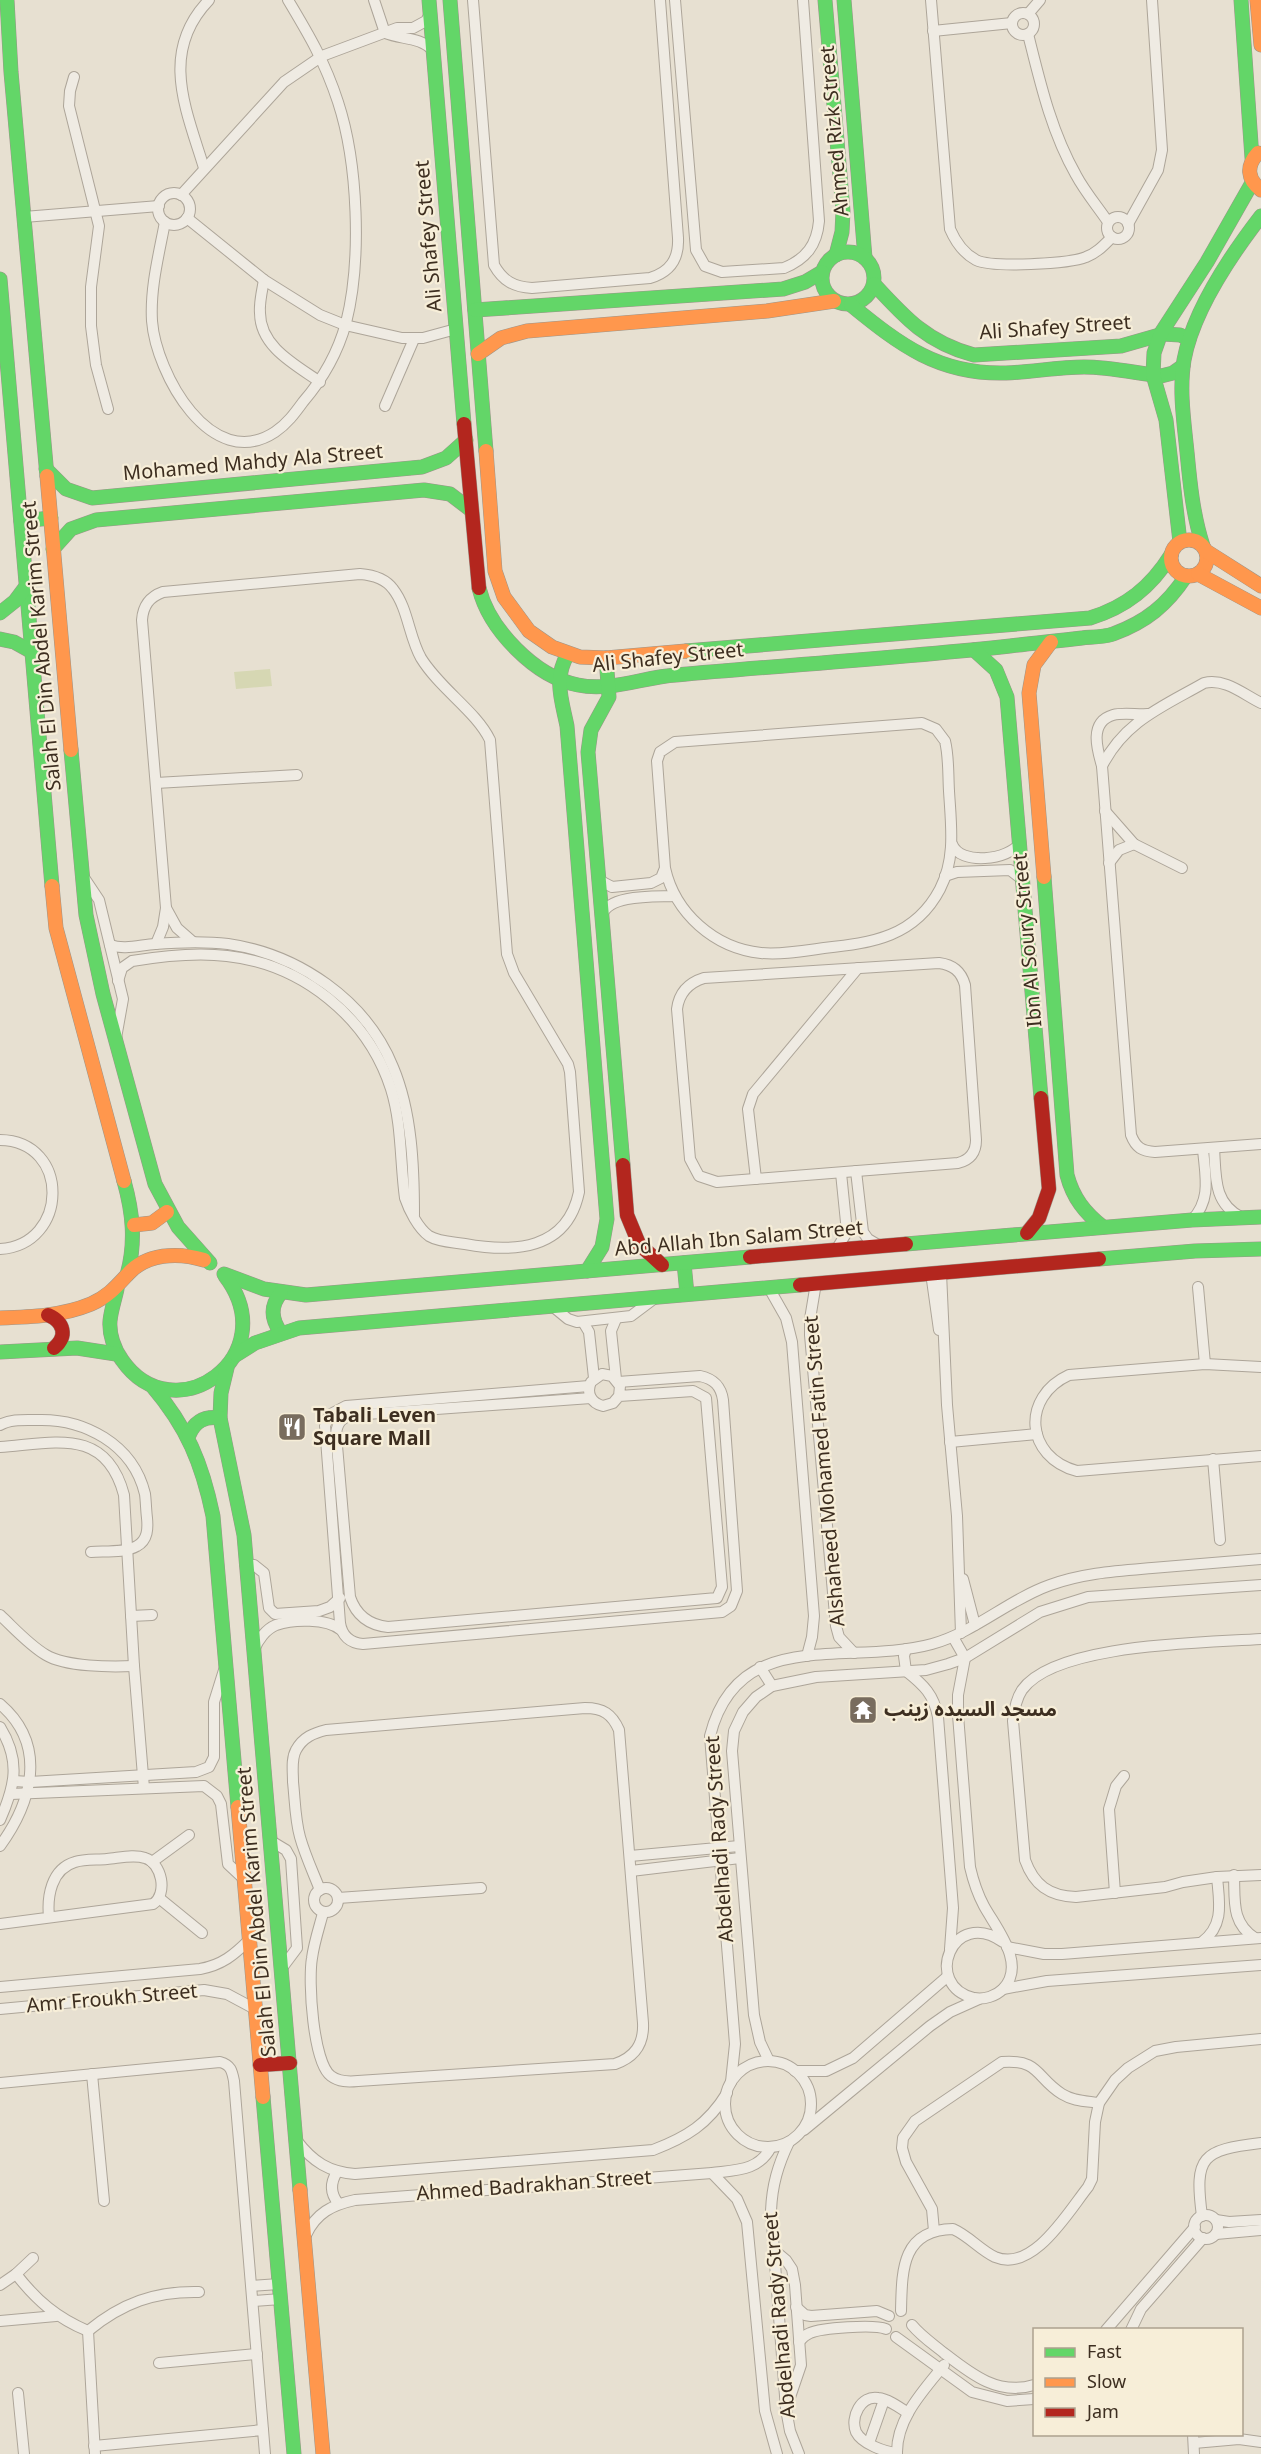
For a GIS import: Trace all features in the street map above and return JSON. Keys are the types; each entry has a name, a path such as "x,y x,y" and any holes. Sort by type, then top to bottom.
{"street":[{"name":"Salah El Din Abdel Karim Street","path":"7,0 5,73 24,217 82,876 92,945 155,1184 167,1212 191,1247 210,1263"},
{"path":"204,168 181,93 179,68 188,29 198,12 209,0"},
{"path":"165,222 152,299 155,341 170,381 194,415 210,429 225,437 241,441 258,439 274,433 287,423 320,382 345,325 355,257 353,180 339,104 322,56 288,0"},
{"path":"374,0 385,33 397,38 421,41 434,51"},
{"name":"Ali Shafey Street","path":"429,0 477,582 490,620 507,642 558,680 587,686 609,686 660,676 1092,639 1130,629 1162,607 1192,575"},
{"name":"Ali Shafey Street","path":"450,0 494,559 500,589 508,606 531,632 551,646 568,654 606,658 1090,618 1123,607 1138,597 1162,571 1171,555"},
{"path":"473,0 494,265 500,276 520,287 650,278 669,269 679,249 660,0"},
{"path":"675,0 696,250 705,266 722,272 784,268 794,264 810,250 818,232 818,199 802,0"},
{"name":"Ahmed Rizk Street","path":"825,0 843,211 842,232 836,255"},
{"name":"Ahmed Rizk Street","path":"844,0 865,258"},
{"path":"931,0 950,229 956,242 966,254 978,261 1005,264 1075,260 1096,252 1112,237"},
{"path":"1012,23 1016,16 1028,15 1040,0"},
{"path":"1028,15 1034,24 1028,34 1047,106 1061,144 1077,176 1108,222 1107,232 1112,237 1120,238 1125,236 1129,228 1128,224 1158,170 1162,150 1152,0"},
{"path":"1180,542 1166,420 1153,375 1154,353 1161,333 1257,187 1248,171 1257,155 1252,137 1241,0"},
{"path":"1257,0 1261,45"},
{"path":"181,195 189,205 187,218 179,224 169,224 159,215 159,206 167,195 181,195 284,82 322,56 397,28 413,28 426,21 430,14"},
{"path":"933,31 1012,23"},
{"path":"1012,23 1017,33 1028,34"},
{"path":"74,77 69,106 97,211 99,237 91,287 91,326 96,365 108,409"},
{"path":"24,217 159,206"},
{"path":"1108,222 1119,216 1128,224"},
{"path":"1192,575 1206,563 1204,548 1192,509 1181,389 1183,366 1189,339 1221,275 1261,216"},
{"path":"187,218 264,280 320,315 345,325 414,339 456,329"},
{"path":"478,354 501,338 527,331 767,311 834,301 851,305 861,301 869,294 874,284 871,265 865,258 856,253 846,252 836,255 827,262 822,272 822,283 826,293 834,301"},
{"name":"Ali Shafey Street","path":"474,310 783,289 805,282 822,272"},
{"name":"Salah El Din Abdel Karim Street","path":"0,279 56,928 127,1190 134,1225 133,1254 127,1275"},
{"path":"264,280 259,312 265,335 272,345 320,382"},
{"path":"593,303 598,283"},
{"path":"584,284 593,303"},
{"name":"Ali Shafey Street","path":"874,284 921,333 938,344 974,355 1121,346 1161,333"},
{"name":"Ali Shafey Street","path":"851,305 904,348 952,369 1003,374 1081,367 1168,375 1183,366"},
{"path":"1161,333 1172,333 1189,339"},
{"path":"385,406 414,339"},
{"path":"463,405 481,404"},
{"name":"Mohamed Mahdy Ala Street","path":"46,469 54,481 65,490 78,496 93,498 422,467 446,458 466,440"},
{"path":"53,549 70,528 83,522 424,489 438,489 451,493 471,510"},
{"path":"21,521 51,518"},
{"path":"1261,586 1192,540 1180,542 1173,549 1171,555 1174,569 1192,575 1261,608"},
{"path":"110,945 122,947 194,942 227,944 260,951 291,963 320,979 346,1000 369,1025 387,1053 395,1086 405,1198 408,1208 425,1233 438,1239 483,1248 520,1248 554,1235 567,1224 575,1209 579,1192 571,1080 568,1064 514,973 507,954 492,749 486,732 429,670 412,639 397,594 392,587 378,577 360,574 163,592 150,599 143,612 142,620 166,909 163,927 156,944"},
{"path":"0,614 9,607 27,585"},
{"path":"0,636 32,652"},
{"name":"Ibn Al Soury Street","path":"1051,642 1034,665 1029,693 1067,1175 1070,1187 1082,1210 1103,1227"},
{"name":"Ibn Al Soury Street","path":"974,650 992,664 1004,682 1007,697 1049,1189 1044,1209 1027,1233"},
{"path":"568,654 560,666 558,680 567,726 607,1219 605,1242 595,1263 587,1272"},
{"path":"606,658 609,697 595,720 588,740 627,1215 639,1244 662,1265"},
{"path":"1102,766 1121,736 1148,714 1204,683 1214,681 1224,683 1261,704"},
{"path":"1148,714 1114,715 1101,724 1096,740 1102,766 1131,1135 1135,1145 1144,1151 1208,1149 1256,1144 1261,1134"},
{"path":"915,723 930,725 942,734 947,749 952,844 945,876 931,903 915,920 897,933 868,943 778,954 745,950 714,937 700,927 674,896 665,868 657,761 660,752 667,746 684,741 915,723"},
{"path":"156,783 297,775"},
{"path":"1105,811 1134,844 1182,868"},
{"path":"1018,820 1038,819"},
{"path":"952,844 958,853 968,858 1008,854 1020,843"},
{"path":"1109,863 1119,850 1134,844"},
{"path":"599,880 612,887 645,884 661,878 665,868"},
{"path":"945,876 963,871 1010,870 1023,880"},
{"path":"82,876 97,896 118,981 123,1006 116,1038"},
{"path":"645,884 646,898"},
{"path":"602,915 612,902 674,896"},
{"path":"166,909 177,928 194,942"},
{"path":"179,943 180,956"},
{"path":"137,946 139,960"},
{"path":"118,981 122,968 127,963 180,956 208,955 245,959 280,970 314,987 343,1011 367,1039 395,1086"},
{"path":"939,963 953,967 963,978 976,1144 968,1159 958,1163 856,1171 710,1181 699,1176 692,1165 678,1009 681,995 690,984 704,978 939,963"},
{"path":"756,1179 749,1114 751,1098 858,968"},
{"path":"1035,1030 1055,1028"},
{"path":"0,1140 23,1144 45,1163 51,1176 52,1204 41,1229 32,1238 0,1249"},
{"path":"1208,1149 1221,1199 1226,1207 1241,1217"},
{"path":"1192,1220 1202,1207 1207,1191 1208,1149"},
{"path":"856,1171 863,1232 874,1244 882,1246"},
{"path":"836,1250 846,1232 841,1173"},
{"path":"134,1225 150,1224 159,1220 167,1212"},
{"name":"Abd Allah Ibn Salam Street","path":"224,1274 245,1284 281,1293 306,1295 1027,1233 1261,1217"},
{"path":"236,1355 255,1343 299,1328 1195,1251 1261,1249"},
{"path":"167,1255 193,1256 210,1263 224,1274 235,1288 242,1304 244,1321 242,1339 236,1355 226,1368 214,1379 192,1388 167,1390 152,1386 137,1378 125,1367 116,1354 110,1338 108,1321 117,1288 127,1275 141,1264 167,1255"},
{"path":"684,1263 687,1294"},
{"path":"936,1273 935,1308 943,1342 960,1570 957,1635 965,1658 958,1695 958,1715 970,1867 975,1887 1013,1961 1011,1976 1004,1989"},
{"name":"Alshaheed Mohamed Fatin Street","path":"816,1283 810,1319 810,1335 836,1626 846,1646 854,1653"},
{"path":"1198,1287 1205,1364"},
{"path":"0,1318 48,1315 77,1309 117,1288"},
{"name":"Alshaheed Mohamed Fatin Street","path":"769,1288 786,1318 792,1342 814,1616 807,1656"},
{"path":"281,1293 272,1311 274,1323 281,1333"},
{"path":"550,1305 568,1319 583,1322 632,1317 656,1297"},
{"path":"48,1315 57,1318 64,1330 61,1342 54,1348"},
{"path":"616,1319 611,1331 619,1396"},
{"path":"583,1322 589,1332 591,1398"},
{"path":"0,1353 77,1348 116,1354"},
{"path":"1261,1367 1205,1364 1069,1375 1056,1381 1045,1391 1038,1404 1035,1419 1042,1447 1051,1459 1063,1467 1077,1471 1261,1456"},
{"name":"Salah El Din Abdel Karim Street","path":"226,1368 221,1393 220,1418 240,1512 246,1564 304,2238 301,2368 294,2454"},
{"path":"253,1653 259,1640 273,1627 319,1621 331,1623 350,1641 363,1644 727,1610 735,1602 737,1596 722,1392 713,1381 700,1376 617,1381 607,1374 591,1382 413,1406 347,1416 342,1419 336,1428 344,1598 341,1630"},
{"name":"Salah El Din Abdel Karim Street","path":"152,1386 171,1407 189,1435 199,1457 213,1516 279,2284 322,2454"},
{"path":"344,1598 364,1619 379,1626 713,1600 720,1595 722,1587 708,1402 702,1394 693,1391 619,1396 613,1403 603,1406 591,1398 413,1406"},
{"path":"189,1435 198,1421 209,1417 220,1418"},
{"path":"0,1425 7,1421 53,1419 84,1426 111,1442 132,1466 145,1495 148,1529 145,1539 137,1546 128,1549 91,1552"},
{"path":"950,1442 1037,1434"},
{"path":"0,1447 71,1441 85,1445 97,1452 115,1471 121,1482 128,1549 134,1666 144,1788"},
{"path":"1213,1459 1220,1540"},
{"path":"714,1481 729,1479"},
{"path":"716,1508 731,1507"},
{"name":"Abdelhadi Rady Street","path":"731,2082 735,2044 710,1736 714,1718 733,1687 760,1667 784,1659 906,1649 957,1635 1027,1595 1067,1579 1110,1572 1261,1559"},
{"path":"246,1564 258,1567 264,1573 269,1608 272,1613"},
{"path":"960,1570 975,1625"},
{"name":"Abdelhadi Rady Street","path":"769,2061 760,2042 754,2015 732,1751 734,1731 743,1712 756,1696 772,1686 816,1677 926,1670 965,1658 1040,1612 1080,1599 1112,1594 1261,1585"},
{"path":"272,1613 319,1611 344,1598"},
{"path":"272,1613 268,1621 273,1627"},
{"path":"0,1615 39,1650 54,1659 96,1666 134,1666"},
{"path":"131,1616 152,1615"},
{"path":"514,1616 515,1630"},
{"path":"1261,1639 1098,1653 1077,1658 1034,1678 1022,1690 1015,1706 1013,1721 1025,1860 1029,1873 1049,1892 1062,1896 1115,1893 1165,1887 1217,1876 1261,1875"},
{"path":"906,1649 904,1656 906,1671 928,1689 935,1702 938,1718 953,1898 950,1949 946,1962 948,1976 955,1988 966,1996 979,1999"},
{"path":"14,1781 143,1776 196,1772 209,1767 213,1762 214,1701 225,1664"},
{"path":"760,1667 772,1686"},
{"path":"0,1704 17,1725 26,1743 30,1762 28,1795 17,1820 0,1846"},
{"path":"596,1708 615,1720 619,1730 630,1856 644,2034 634,2054 615,2064 344,2082 331,2077 322,2067 318,2054 310,1980 320,1911 314,1902 317,1892 296,1816 293,1761 296,1750 314,1733 326,1730 596,1708"},
{"path":"0,1727 10,1745 14,1763 11,1794 0,1820"},
{"path":"1115,1893 1109,1809 1116,1786 1124,1776"},
{"path":"11,1794 28,1795 198,1785 210,1789 221,1803 228,1864 244,1879"},
{"path":"152,1862 189,1835"},
{"path":"271,1841 289,1854 294,1897 297,1948 282,1968"},
{"path":"630,1856 739,1846"},
{"path":"49,1917 48,1899 53,1882 74,1862 136,1856 152,1862 160,1879 159,1898"},
{"path":"631,1871 740,1858"},
{"path":"1234,1875 1235,1913 1238,1922 1245,1932 1258,1938"},
{"path":"1201,1942 1211,1935 1217,1926 1219,1914 1217,1876"},
{"path":"294,1897 329,1888 337,1894 338,1898 333,1911 295,1911"},
{"path":"338,1898 481,1888"},
{"path":"0,1924 148,1905 159,1898"},
{"path":"159,1898 202,1933"},
{"path":"950,1949 958,1939 969,1933 981,1932 993,1935 1005,1944 1044,1954 1258,1938"},
{"name":"Amr Froukh Street","path":"0,1987 195,1970 215,1966 230,1958 249,1940"},
{"path":"799,2134 809,2116 810,2095 805,2082 795,2071 779,2062 769,2061 748,2066 731,2082 725,2106 728,2120 735,2132 745,2141 758,2146 771,2147 789,2142 799,2134 930,2026 950,2012 1004,1989 1047,1981 1261,1965"},
{"path":"195,1970 198,1990"},
{"path":"795,2071 825,2071 853,2058 948,1976"},
{"name":"Amr Froukh Street","path":"0,2009 198,1990 222,1992 255,2009"},
{"path":"901,2311 902,2278 908,2253 923,2237 934,2231 953,2229 1004,2260 1015,2260 1027,2256 1040,2247 1092,2179 1095,2122 1099,2103 1128,2068 1155,2052 1176,2047 1261,2039"},
{"path":"934,2231 932,2208 906,2162 902,2148 903,2138 915,2121 1002,2062 1013,2061 1033,2067 1061,2093 1071,2098 1099,2103"},
{"path":"0,2083 220,2062 227,2064 234,2082 265,2454"},
{"path":"260,2065 290,2063"},
{"path":"92,2074 104,2201"},
{"name":"Ahmed Badrakhan Street","path":"296,2141 321,2165 337,2172 355,2174 653,2150 677,2141 698,2128 716,2111 727,2093"},
{"name":"Abdelhadi Rady Street","path":"789,2142 777,2168 772,2189 771,2211 786,2409 790,2431 799,2454"},
{"path":"1202,2216 1198,2187 1199,2175 1204,2163 1212,2154 1223,2148 1261,2143"},
{"name":"Ahmed Badrakhan Street","path":"304,2238 311,2223 323,2211 338,2203 712,2173 748,2168 758,2164 766,2157 771,2147"},
{"path":"337,2172 333,2178 332,2192 338,2203"},
{"name":"Abdelhadi Rady Street","path":"712,2173 738,2199 747,2222 765,2411 777,2454"},
{"path":"1110,2328 1202,2216 1229,2222 1261,2220"},
{"path":"1195,2227 1197,2234 1203,2238 1211,2238 1218,2229 1216,2220"},
{"path":"1216,2234 1261,2230"},
{"path":"1132,2328 1141,2309 1203,2238"},
{"path":"774,2250 786,2260 792,2269 799,2342 800,2372 786,2409"},
{"path":"0,2285 33,2258"},
{"path":"16,2274 29,2292 56,2316 88,2331"},
{"path":"252,2286 279,2284"},
{"path":"88,2331 120,2308 139,2299 158,2294 199,2292"},
{"path":"253,2301 281,2299"},
{"path":"796,2307 800,2312 811,2316 877,2311 889,2316 901,2311"},
{"path":"901,2311 909,2316 912,2325 950,2358 981,2380 1013,2388 1033,2385"},
{"path":"0,2321 56,2316"},
{"path":"886,2329 889,2316"},
{"path":"896,2337 905,2336 912,2325"},
{"path":"799,2342 813,2332 873,2326 886,2329 961,2385 985,2397 1007,2402 1033,2399"},
{"path":"88,2331 95,2450 263,2430"},
{"path":"159,2363 257,2354"},
{"path":"908,2413 884,2400 870,2398 858,2409 855,2417 856,2431 879,2450 897,2454 898,2434 908,2413 950,2358"},
{"path":"18,2393 24,2454"},
{"path":"869,2443 884,2400"},
{"path":"1194,2444 1239,2439 1261,2442"}],"green space":[{"path":"270,669 272,686 236,689 234,672"}],"traffic: fast":[{"path":"7,0 11,72 47,476"},
{"path":"429,0 464,424"},
{"path":"450,0 486,451"},
{"path":"825,0 843,211 842,232 836,255"},
{"path":"844,0 865,258"},
{"path":"1241,0 1252,158"},
{"path":"1180,542 1166,420 1153,375 1154,353 1161,333 1207,262 1252,183"},
{"path":"1203,546 1192,499 1182,394 1184,360 1204,303 1226,266 1261,216"},
{"path":"843,252 853,252 867,259 874,278 867,297 853,304 843,304 833,300 826,293 822,283 822,273 826,263 833,256 843,252"},
{"path":"475,310 783,289 805,282 822,272"},
{"path":"0,279 52,886"},
{"path":"874,284 918,328 943,344 974,355 1121,346 1163,334 1180,335 1189,339"},
{"path":"851,305 904,345 940,363 960,369 1006,373 1094,367 1161,376 1173,373 1183,366"},
{"path":"46,469 66,489 92,498 422,467 446,458 466,440"},
{"path":"53,549 71,529 96,520 424,490 450,494 471,510"},
{"path":"21,521 51,518"},
{"path":"686,651 1090,618 1126,602 1155,577 1171,555"},
{"path":"479,588 484,604 503,635 530,662 562,680 578,685 602,687 664,676 1106,636 1146,618 1171,596 1186,576"},
{"path":"0,613 15,601 27,585"},
{"path":"0,639 14,642 32,652"},
{"path":"974,650 996,670 1007,697 1041,1098"},
{"path":"568,654 563,663 560,690 567,726 607,1219 602,1247 587,1271"},
{"path":"606,658 609,697 591,730 588,752 623,1165"},
{"path":"71,750 86,915 103,994 155,1184 178,1227 210,1263"},
{"path":"1044,877 1067,1175 1080,1204 1103,1227"},
{"path":"124,1181 130,1205 132,1228 132,1251 127,1275"},
{"path":"906,1244 1192,1220 1261,1217"},
{"path":"1099,1259 1195,1251 1261,1249"},
{"path":"224,1274 264,1289 306,1295 750,1257"},
{"path":"684,1263 687,1294"},
{"path":"117,1289 111,1313 110,1331 122,1360 144,1381 169,1390 194,1387 216,1376 233,1358 242,1333 240,1306 225,1276"},
{"path":"236,1355 255,1343 299,1328 800,1285"},
{"path":"281,1293 277,1298 273,1313 275,1323 281,1333"},
{"path":"0,1352 77,1348 116,1354"},
{"path":"227,1368 221,1393 220,1418 244,1535 300,2190"},
{"path":"152,1386 175,1416 192,1446 204,1479 213,1516 238,1807"},
{"path":"189,1435 201,1420 220,1418"},
{"path":"263,2097 294,2454"}],"traffic: slow":[{"path":"1257,0 1261,45"},
{"path":"1258,153 1251,163 1250,172 1256,186 1261,190"},
{"path":"478,354 501,338 527,331 767,311 834,301"},
{"path":"486,451 495,571 504,597 529,631 552,647 580,657 606,658 686,651"},
{"path":"47,476 71,750"},
{"path":"1189,540 1202,545 1207,558 1202,571 1189,576 1176,571 1171,558 1176,545 1189,540"},
{"path":"1206,551 1261,586"},
{"path":"1198,574 1261,608"},
{"path":"1044,877 1029,693 1034,665 1051,642"},
{"path":"52,886 56,928 124,1181"},
{"path":"134,1225 152,1223 167,1212"},
{"path":"0,1318 58,1313 91,1304 110,1292 143,1262 153,1258 173,1255 204,1260"},
{"path":"238,1807 263,2097"},
{"path":"300,2190 323,2454"}],"traffic: jam":[{"path":"464,424 479,588"},
{"path":"1027,1233 1039,1218 1049,1189 1041,1098"},
{"path":"623,1165 627,1215 639,1244 662,1265"},
{"path":"750,1257 906,1244"},
{"path":"800,1285 1099,1259"},
{"path":"48,1315 58,1321 62,1330 61,1339 54,1348"},
{"path":"260,2065 290,2063"}],"place":[{"name":"Tabali Leven Square Mall","path":"292,1427"},
{"name":"مسجد السيده زينب","path":"863,1710"}]}
